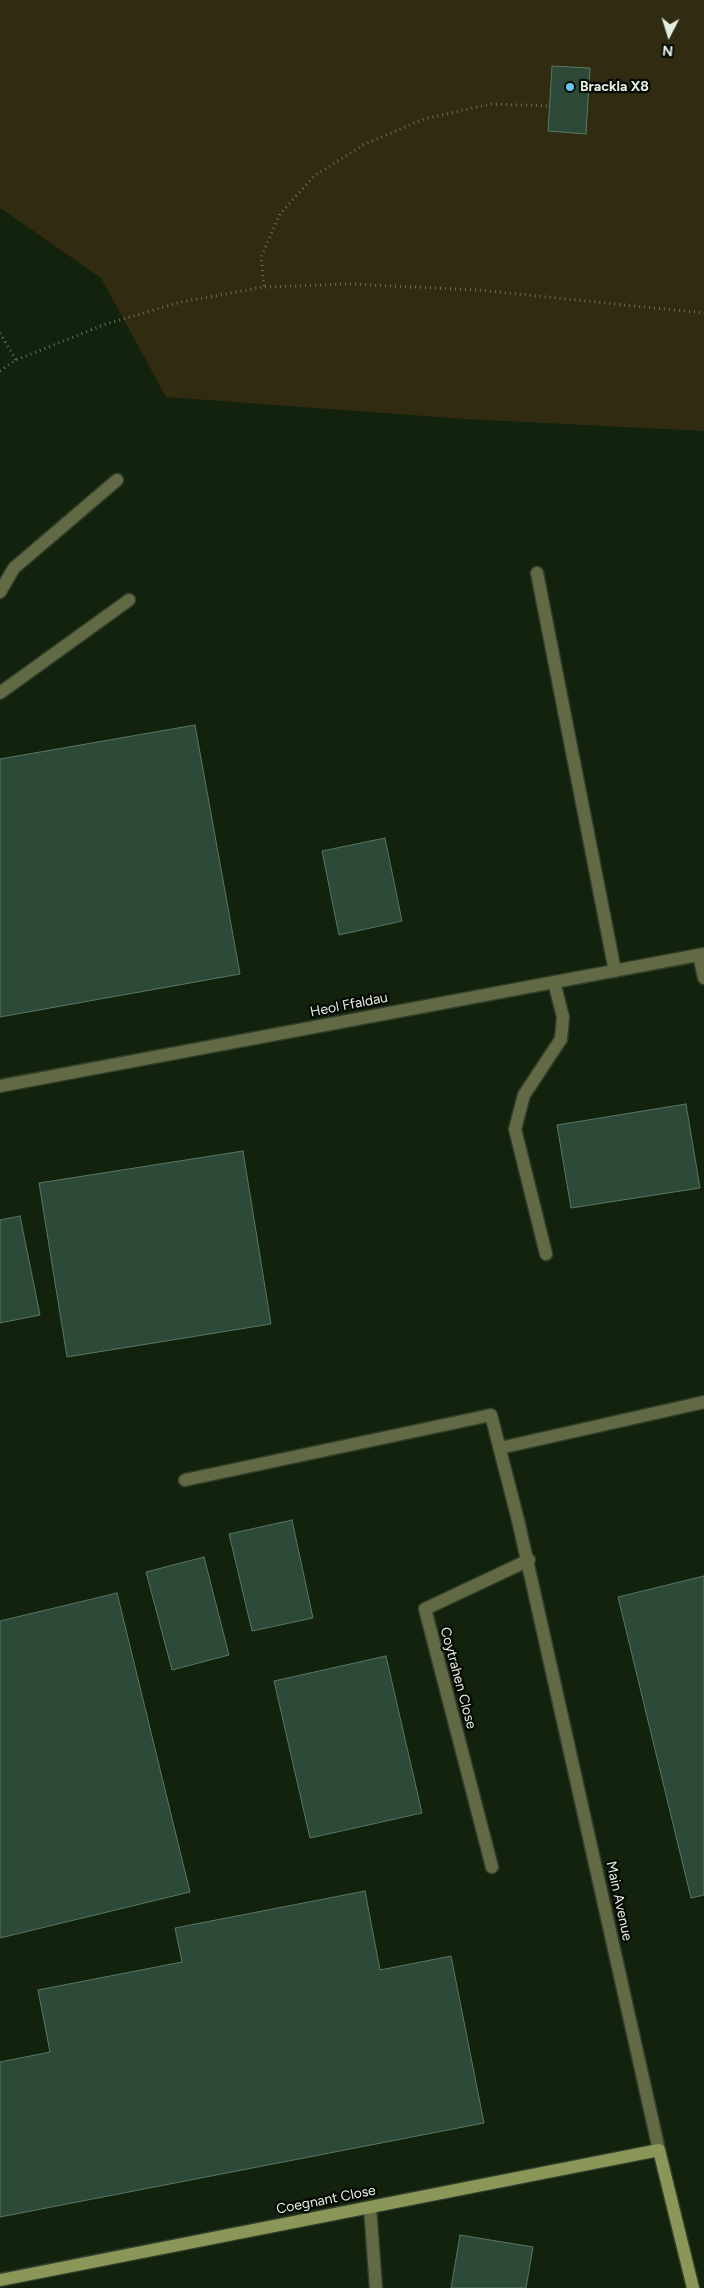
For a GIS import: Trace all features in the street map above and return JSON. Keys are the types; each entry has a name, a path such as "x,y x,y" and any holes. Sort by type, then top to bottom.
{"street":[{"path":"0,592 14,568 116,480"},
{"path":"536,573 615,971"},
{"path":"0,693 129,600"},
{"path":"702,955 704,978"},
{"name":"Heol Ffaldau","path":"0,1086 702,955"},
{"path":"546,1254 515,1129 524,1095 561,1039 563,1017 554,982"},
{"path":"500,1448 704,1402"},
{"name":"Main Avenue","path":"186,1480 491,1415 529,1560 659,2150 693,2288"},
{"name":"Coytrahen Close","path":"492,1866 425,1609 529,1560"},
{"name":"Coegnant Close","path":"0,2280 659,2150"},
{"path":"370,2207 376,2288"}],"path":[{"path":"264,287 261,257 280,214 314,176 363,144 424,119 491,104 550,106"},
{"path":"0,371 16,360 106,324 182,302 264,287 348,284 478,290 704,313"},
{"path":"0,334 16,360"}],"shaded area":[{"path":"0,0 704,0 704,431 465,419 166,397 101,278 0,208"}],"building":[{"name":"Brackla X8","path":"552,66 590,68 586,134 548,131"},
{"path":"195,725 240,974 0,1017 0,759"},
{"path":"385,838 402,921 339,935 322,851"},
{"path":"686,1104 700,1188 571,1208 557,1125"},
{"path":"243,1151 271,1324 67,1357 39,1183"},
{"path":"20,1216 40,1315 0,1323 0,1220"},
{"path":"292,1520 313,1618 252,1631 229,1534"},
{"path":"204,1557 229,1655 172,1670 146,1572"},
{"path":"704,1576 704,1895 691,1898 618,1597"},
{"path":"117,1593 190,1892 0,1938 0,1621"},
{"path":"386,1656 422,1813 310,1838 274,1681"},
{"path":"365,1891 380,1970 451,1956 484,2123 0,2217 0,2062 50,2052 38,1990 182,1962 175,1928"},
{"path":"460,2235 533,2247 526,2288 451,2288"}],"place":[{"name":"Brackla X8","path":"570,87"}]}
